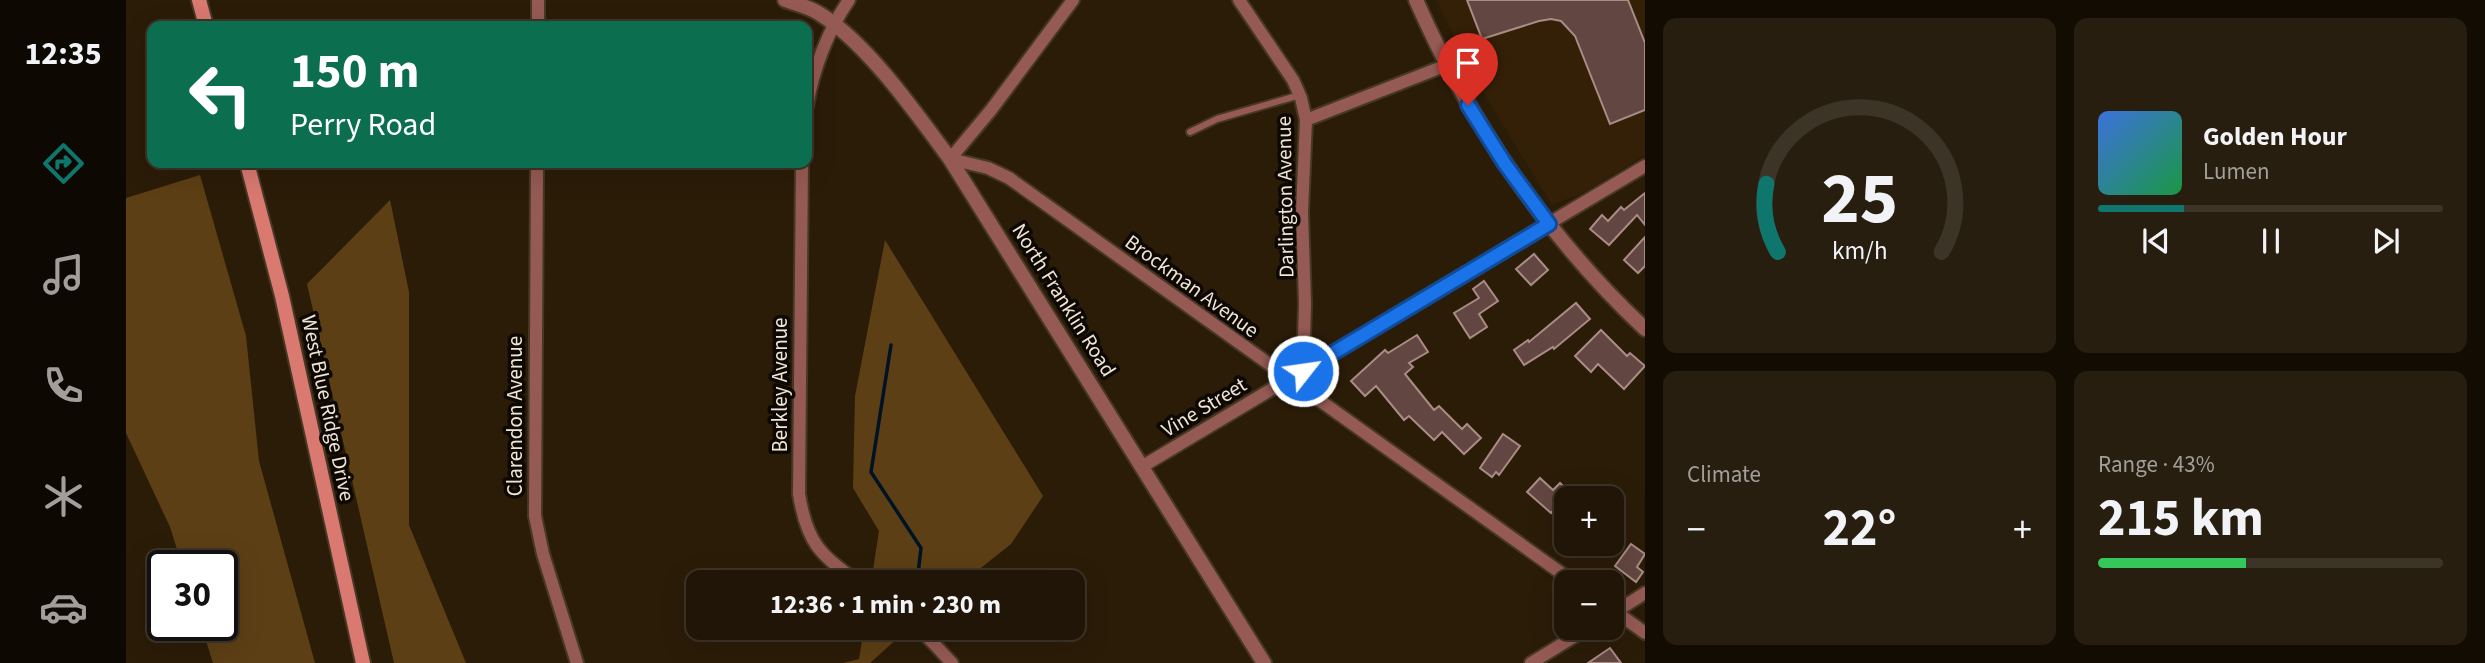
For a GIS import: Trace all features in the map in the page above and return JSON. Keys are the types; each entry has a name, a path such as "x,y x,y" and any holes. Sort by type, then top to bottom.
{"main road":[{"path":"199,0 205,21"},
{"name":"West Blue Ridge Drive","path":"248,168 282,296 363,663"}],"street":[{"path":"538,0 538,21"},
{"name":"North Franklin Road","path":"785,0 819,13 864,52 915,112 950,159 1264,663"},
{"path":"812,85 835,25 849,0"},
{"path":"950,159 991,110 1073,0"},
{"name":"Darlington Avenue","path":"1238,0 1293,80 1306,120 1302,212 1305,304 1303,371"},
{"path":"1416,0 1447,65 1490,142 1549,224 1597,280 1645,329"},
{"path":"1306,120 1447,65"},
{"name":"Brockman Avenue","path":"950,159 988,169 1009,178 1557,570"},
{"name":"Vine Street","path":"1143,466 1645,166"},
{"name":"Clarendon Avenue","path":"537,168 535,516 543,554 577,663"},
{"name":"Berkley Avenue","path":"802,168 799,494 806,527 817,547 842,570"},
{"path":"1624,605 1645,593"},
{"path":"1624,619 1645,633"},
{"path":"930,640 952,663"},
{"path":"1531,663 1568,640"}],"lane":[{"path":"1190,132 1236,112 1300,95"}],"shaded area":[{"path":"1436,0 1645,0 1645,155 1587,191 1552,205 1475,79"},
{"path":"200,175 246,336 259,461 315,663 213,663 206,641 238,641 238,550 177,550 170,527 126,433 126,198"},
{"path":"390,200 409,292 409,525 466,663 394,663 307,284"},
{"path":"885,240 1043,496 1011,544 978,570 873,570 879,531 853,488 855,396"},
{"path":"862,640 896,640 870,663 843,663 859,659"}],"building":[{"path":"1467,0 1628,0 1645,43 1645,110 1610,124 1575,36 1561,21 1539,21 1482,39"},
{"path":"1645,193 1645,225 1637,215 1609,245 1590,229 1602,215 1608,221 1621,207 1624,210"},
{"path":"1645,237 1645,266 1638,273 1624,260"},
{"path":"1534,254 1548,270 1531,285 1516,269"},
{"path":"1484,281 1498,301 1479,314 1487,327 1470,338 1454,313 1479,298 1473,289"},
{"path":"1576,303 1590,319 1554,349 1553,347 1524,365 1514,350 1528,340 1529,342"},
{"path":"1601,330 1627,356 1630,353 1645,366 1624,389 1598,364 1591,372 1575,356"},
{"path":"1417,335 1428,352 1409,363 1413,367 1405,374 1434,410 1439,406 1462,429 1467,424 1481,438 1464,454 1442,432 1434,440 1409,416 1404,420 1376,386 1365,396 1351,381 1385,350 1388,353"},
{"path":"1503,434 1520,446 1499,475 1496,472 1492,477 1480,468"},
{"path":"1540,478 1554,489 1554,510 1551,513 1527,492"},
{"path":"1631,544 1645,554 1637,567 1643,572 1636,582 1624,570 1615,566"},
{"path":"1610,648 1621,663 1588,663"}],"waterway":[{"path":"891,345 871,472 921,548 918,570"}],"route":[{"path":"1303,371 1549,224 1490,142 1468,105"}]}
